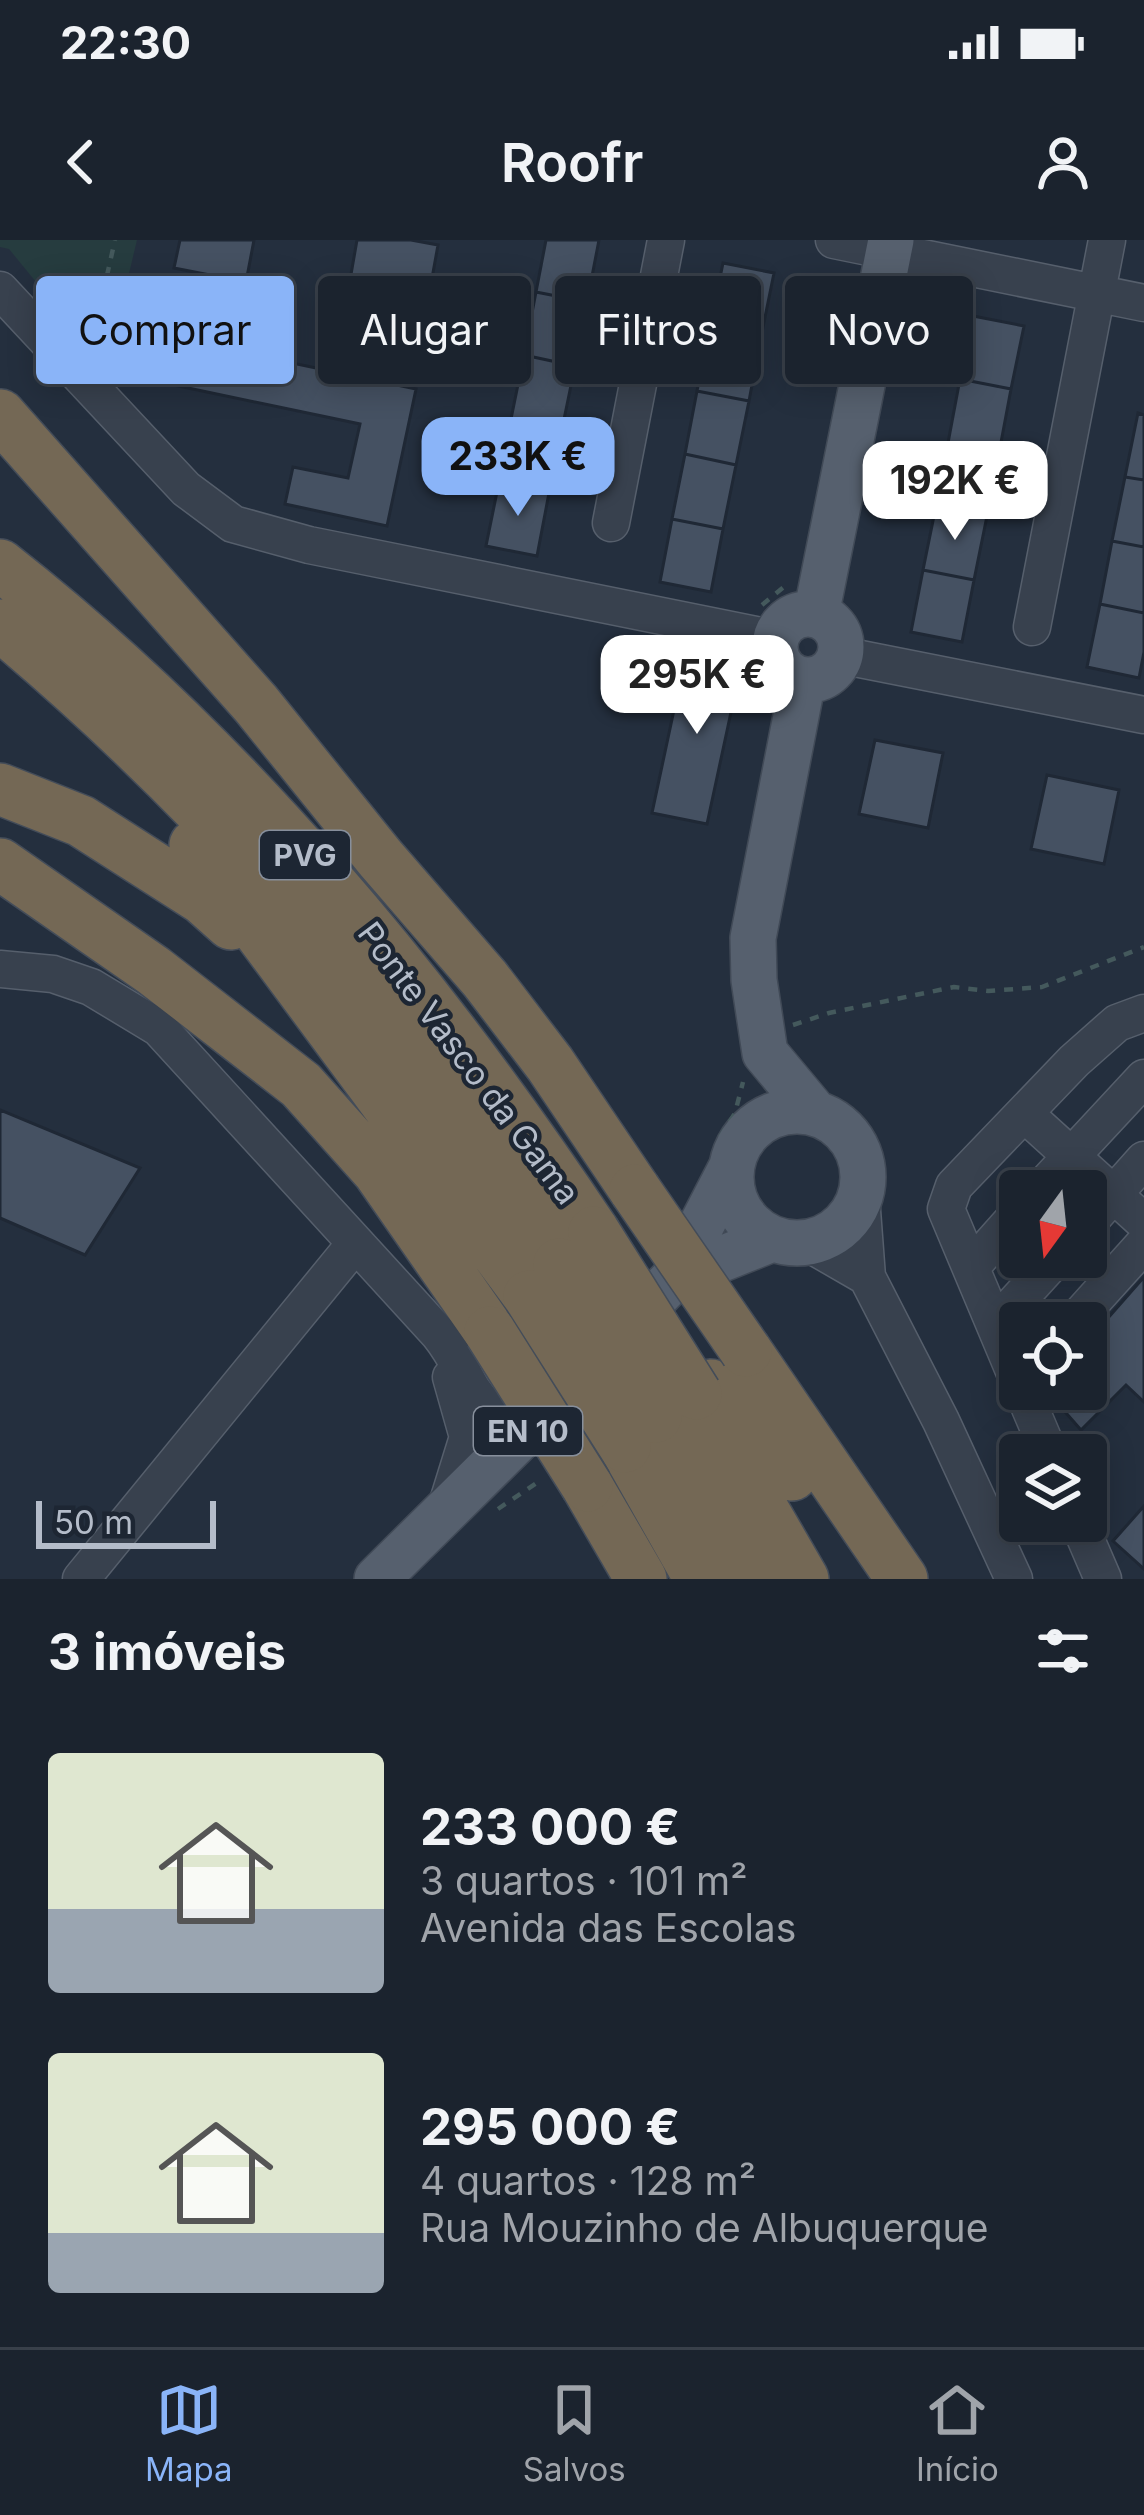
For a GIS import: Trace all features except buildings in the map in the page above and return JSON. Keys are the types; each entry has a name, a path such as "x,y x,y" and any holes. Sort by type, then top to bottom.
{"highway":[{"path":"0,415 256,704 484,979 550,1064 635,1190 687,1399 750,1579"},
{"path":"12,594 198,695 380,858"},
{"name":"Ponte Vasco da Gama","path":"12,594 102,711 213,822 369,998 561,1264 658,1334 687,1399"},
{"name":"Ponte Vasco da Gama","path":"12,594 140,682 251,793 386,946 508,1107 561,1264"},
{"path":"102,711 211,867 310,996"},
{"path":"0,789 81,820 202,899 310,996 687,1399 902,1579"},
{"path":"0,864 274,1060 327,1112 410,1214 490,1332 641,1579"},
{"path":"0,897 154,971"},
{"path":"687,1399 700,1579"},
{"path":"687,1399 802,1579"},
{"path":"687,1399 764,1433 863,1579"}],"main road":[{"path":"816,615 890,246"},
{"path":"815,1113 770,1042 754,980 753,938 822,667 838,634 832,624 816,615 791,619 776,639 775,650 784,670 822,667"},
{"path":"770,1042 756,1076 731,1192 753,1228 790,1241"},
{"path":"738,1152 778,1113 815,1113 832,1120 856,1145 864,1180 860,1197"},
{"name":"EN 10","path":"377,1579 537,1423 674,1278 738,1152"},
{"name":"EN 10","path":"674,1278 840,1227 860,1197"}],"street":[{"path":"610,523 665,240"},
{"path":"834,240 890,246 1144,303"},
{"path":"1032,627 1107,240"},
{"path":"0,290 36,330"},
{"path":"85,384 186,489 233,524 776,639"},
{"path":"822,667 1006,690 1144,716"},
{"path":"0,969 53,974 91,987 159,1028 438,1334 485,1407 537,1423"},
{"path":"999,1334 946,1209 954,1186 1074,1061 1117,1023 1144,1013"},
{"path":"1058,1170 1144,1078"},
{"path":"1026,1115 1144,1222"},
{"path":"1107,1202 1144,1160"},
{"path":"860,1197 867,1277 1014,1579"},
{"path":"971,1267 999,1236"},
{"path":"790,1241 867,1277"},
{"path":"81,1579 355,1244"},
{"path":"1092,1302 1144,1244"},
{"path":"995,1325 1038,1278"},
{"path":"438,1334 468,1436 445,1512"},
{"path":"1087,1542 1103,1579"}],"path":[{"path":"107,276 115,240"},
{"path":"770,1042 829,1013 954,987 988,991 1042,987 1144,947"}],"green space":[{"path":"0,240 137,240 128,276 36,276 36,282 9,249 0,247"}]}
